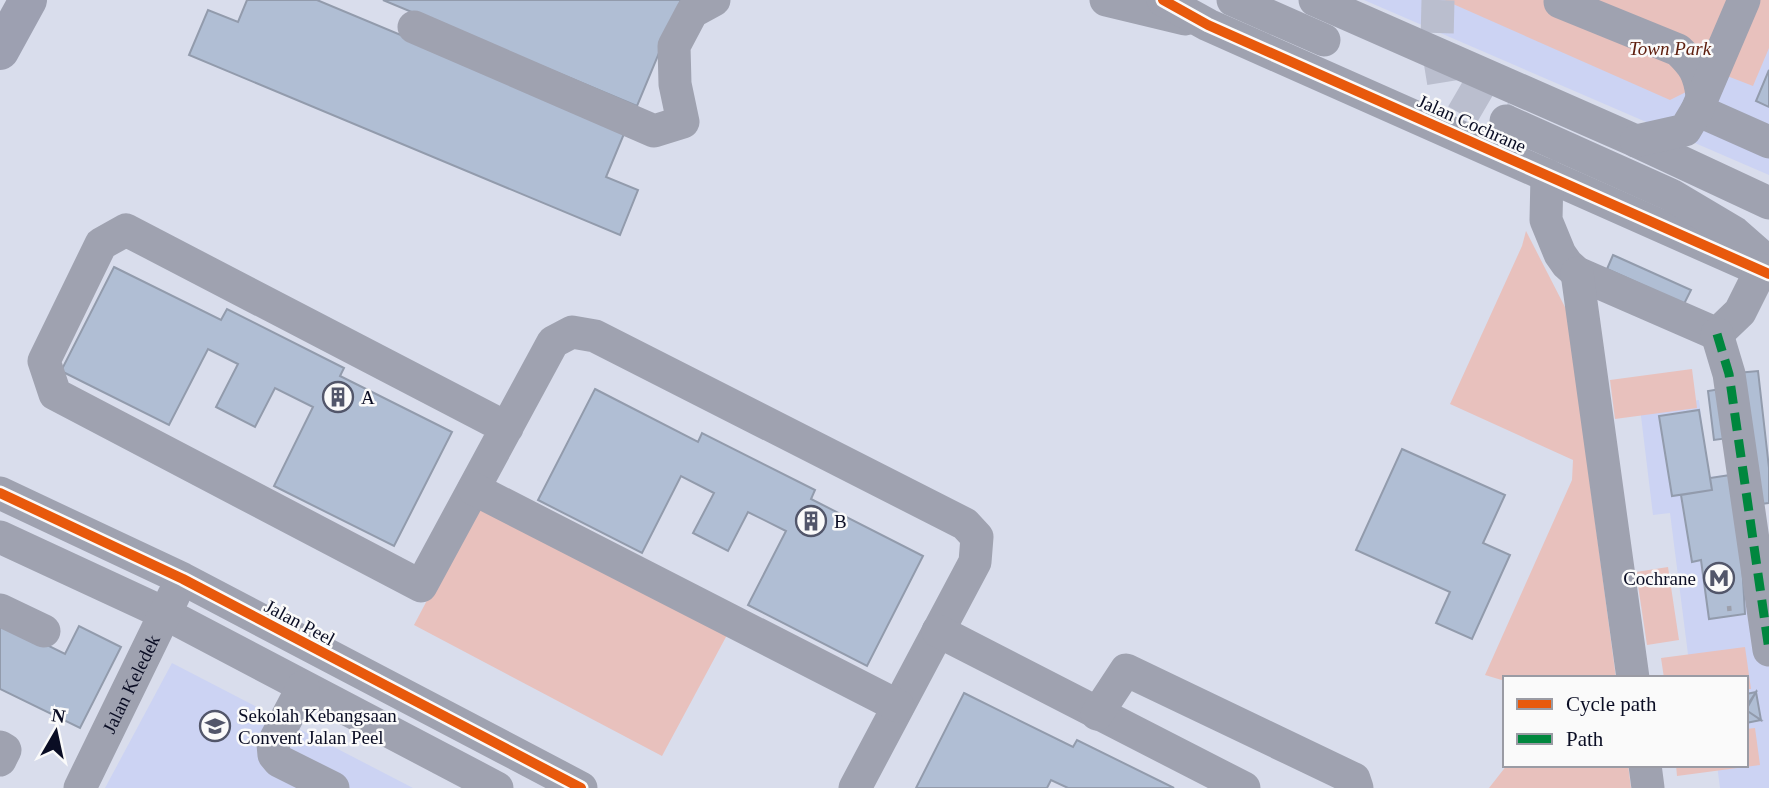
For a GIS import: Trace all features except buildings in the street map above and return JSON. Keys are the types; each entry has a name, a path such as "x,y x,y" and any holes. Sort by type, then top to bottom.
{"highway":[{"path":"0,51 28,0"}],"street":[{"path":"414,27 654,131 683,122 675,84 674,46 692,12 714,0"},
{"path":"1106,0 1208,25"},
{"name":"Jalan Cochrane","path":"1163,0 1208,25 1766,269"},
{"path":"1233,0 1324,40"},
{"path":"1315,0 1636,141 1769,203"},
{"path":"1636,141 1685,130 1700,103 1744,0"},
{"path":"1560,2 1678,50 1700,76 1700,103"},
{"path":"1700,103 1769,142"},
{"path":"1506,121 1671,195 1735,233 1766,269 1740,312 1717,334"},
{"path":"1547,175 1546,220 1560,254 1577,273 1717,334 1729,374 1769,650"},
{"path":"507,428 126,230 101,244 44,361 55,394 421,586 554,342 572,332 595,336 965,524 977,537 975,562 855,788"},
{"path":"1577,273 1633,676"},
{"path":"474,489 898,706"},
{"name":"Jalan Peel","path":"0,493 183,579 581,788"},
{"path":"0,537 164,613 497,788"},
{"name":"Jalan Keledek","path":"80,788 183,579"},
{"path":"0,610 44,631"},
{"path":"938,631 1244,788"},
{"path":"1097,714 1126,670 1354,779 1357,788"},
{"path":"303,687 273,744 274,755 279,761 333,788"},
{"path":"0,747 5,750 0,760"},
{"path":"1645,767 1648,788"}],"shaded area":[{"path":"1364,0 1769,0 1769,175"},
{"name":"Cochrane","path":"1699,400 1709,477 1746,472 1769,641 1769,788 1720,788 1717,767 1748,767 1748,676 1691,676 1670,513 1653,515 1640,408"},
{"name":"Sekolah Kebangsaan Convent Jalan Peel","path":"172,663 413,788 105,788"}],"green space":[{"name":"Town Park","path":"1444,0 1769,0 1769,48 1753,86 1722,74 1670,100"},
{"path":"1526,231 1567,311 1616,676 1503,676 1503,680 1485,675 1572,480 1573,460 1450,404 1522,246"},
{"path":"1692,369 1697,408 1615,419 1610,380"},
{"path":"478,504 727,635 662,756 414,625"},
{"path":"1668,567 1679,640 1647,645 1636,572"},
{"path":"1745,647 1751,689 1748,689 1748,676 1664,676 1661,658"},
{"path":"1755,728 1760,765 1748,767 1748,729"},
{"path":"1505,767 1628,767 1631,788 1489,788"},
{"path":"1676,767 1745,767 1677,776"}],"tunnel":[{"path":"1438,0 1437,42 1444,85 1506,121"}],"marked path":[{"path":"1717,334 1729,374 1769,650"}],"cycle path":[{"path":"1163,0 1208,25 1769,274"},
{"path":"0,493 183,579 581,788"}],"place":[{"name":"A","path":"338,397"},
{"name":"B","path":"811,521"},
{"name":"Cochrane","path":"1719,578"},
{"name":"Sekolah Kebangsaan Convent Jalan Peel","path":"215,726"}]}
